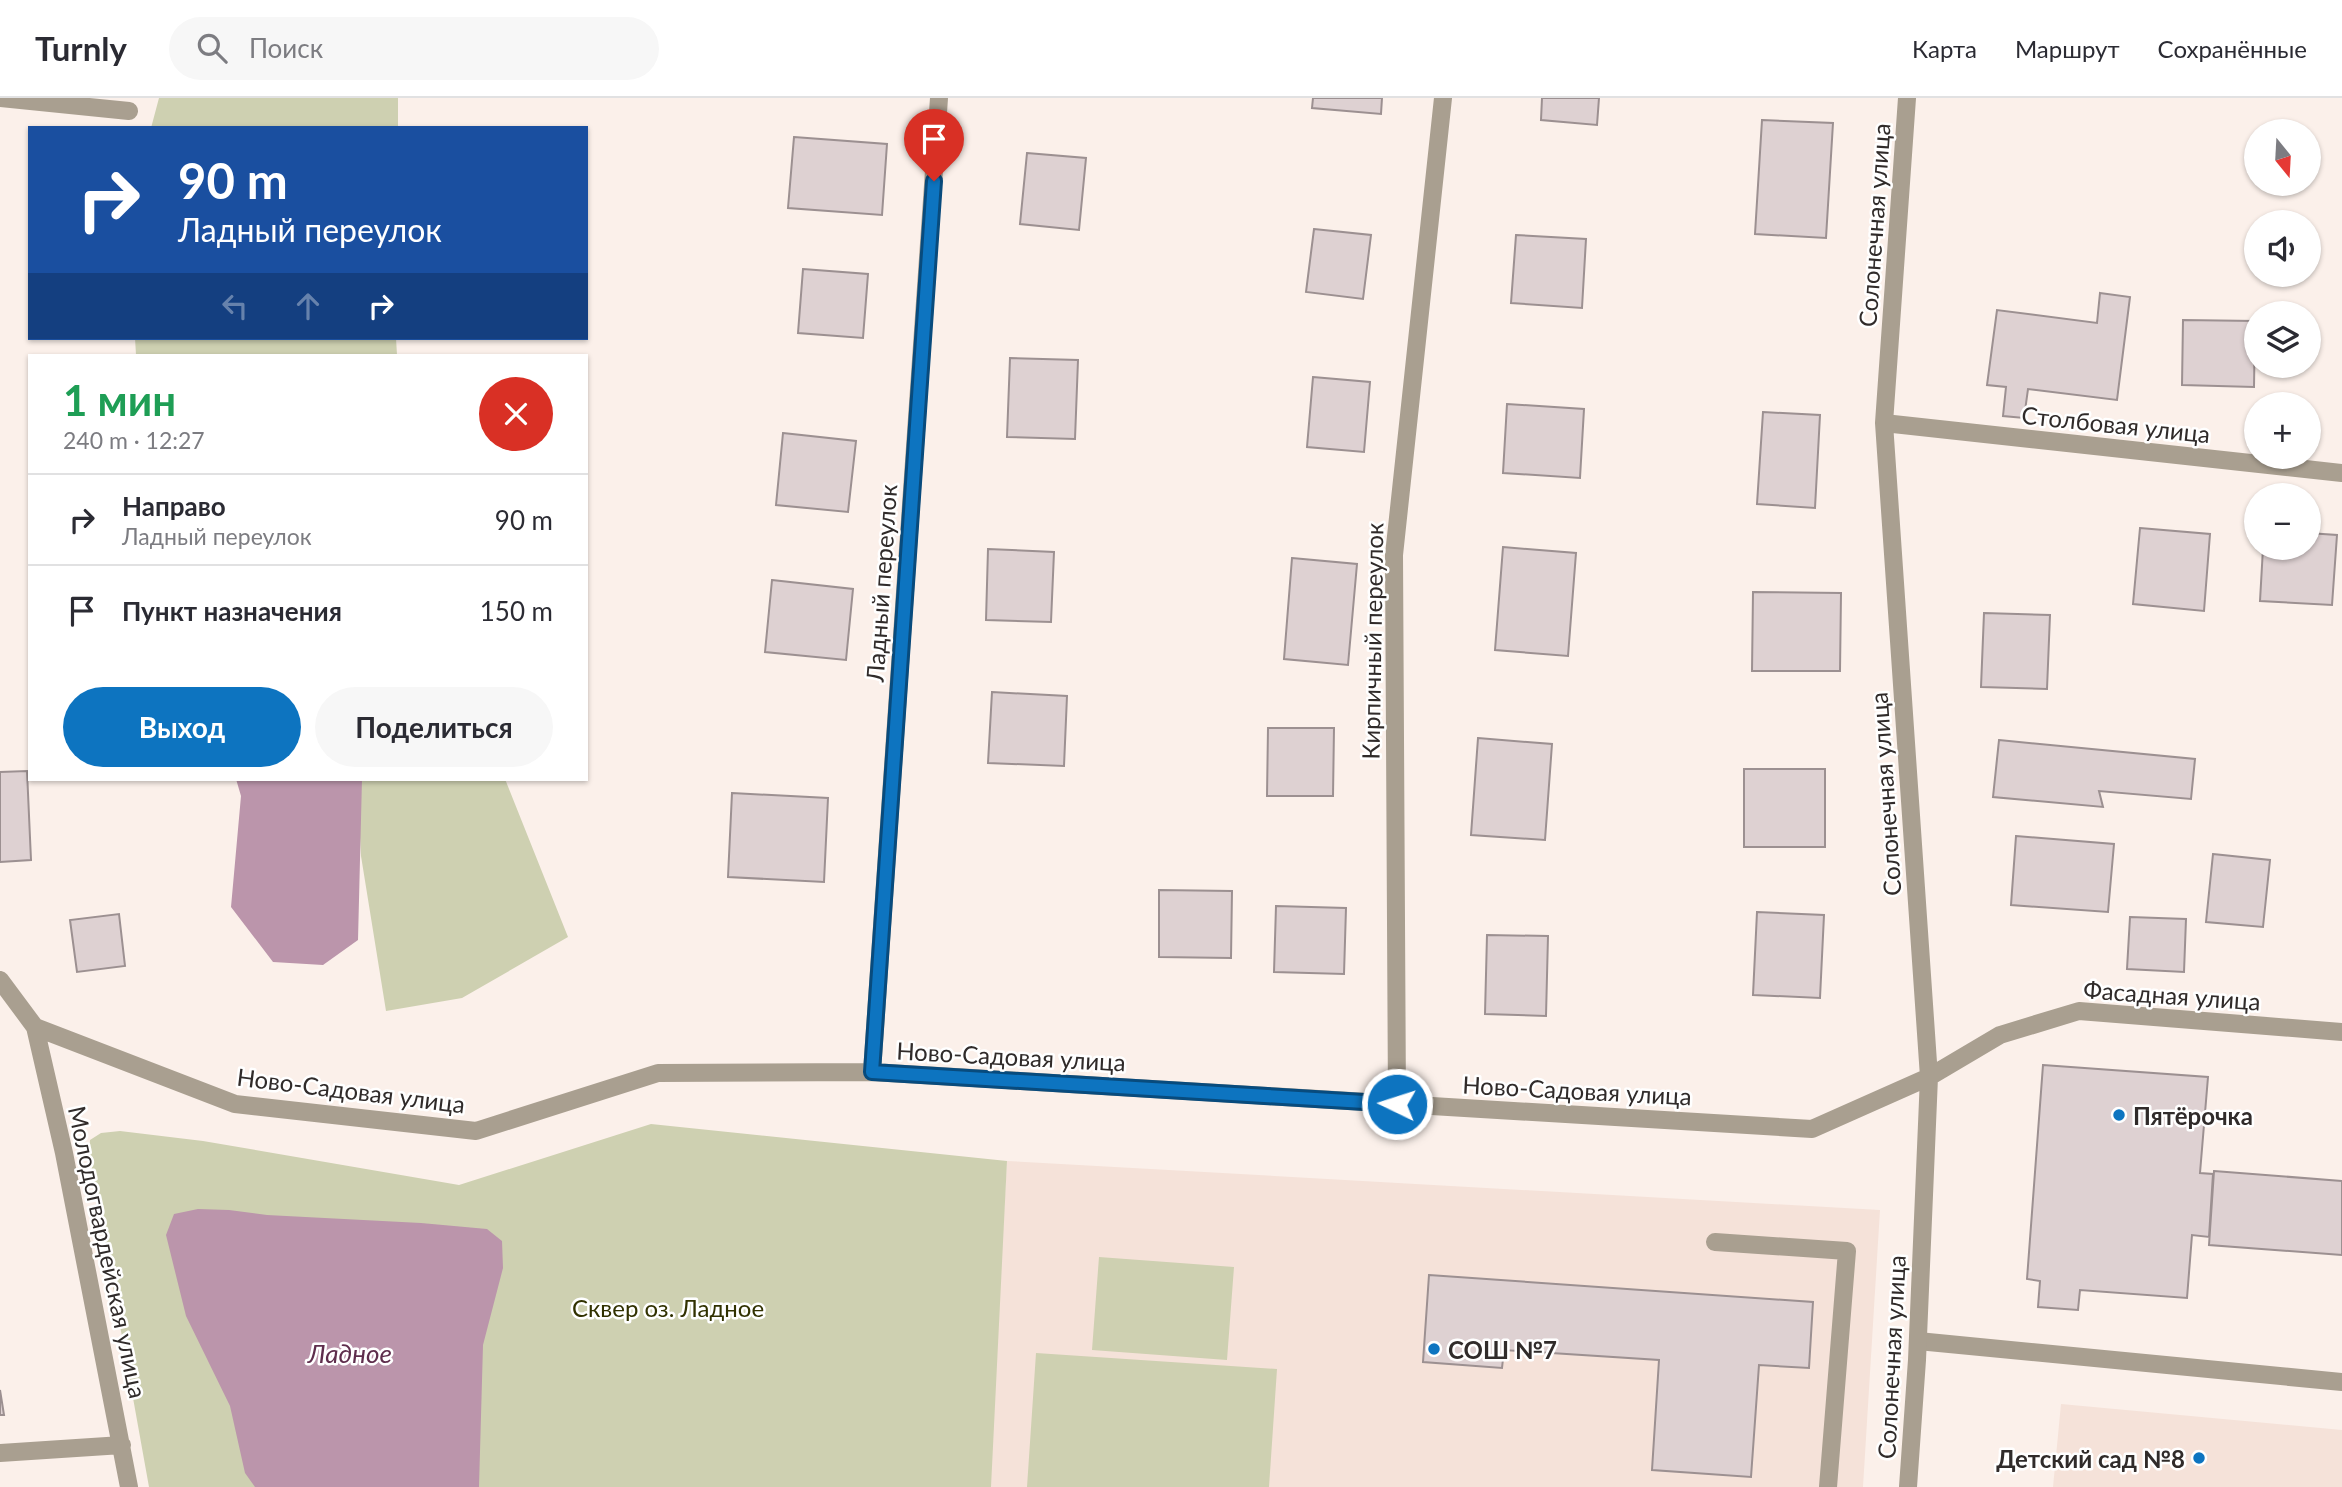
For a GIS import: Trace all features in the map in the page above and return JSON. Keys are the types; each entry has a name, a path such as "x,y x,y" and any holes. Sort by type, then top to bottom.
{"street":[{"path":"0,98 129,111"},
{"name":"Ладный переулок","path":"872,1072 939,98"},
{"name":"Кирпичный переулок","path":"1397,1104 1394,555 1443,98"},
{"name":"Солонечная улица","path":"1907,98 1884,423 1929,1077 1918,1341 1908,1487"},
{"name":"Столбовая улица","path":"1884,423 2342,473"},
{"path":"0,980 36,1027"},
{"name":"Фасадная улица","path":"1929,1077 2000,1035 2079,1011 2342,1032"},
{"name":"Ново-Садовая улица","path":"36,1027 235,1104 476,1131 658,1073 872,1072 1812,1129 1929,1077"},
{"name":"Молодогвардейская улица","path":"36,1027 64,1153 129,1487"},
{"path":"1716,1242 1847,1251 1828,1487"},
{"path":"1918,1341 2342,1382"},
{"path":"0,1453 122,1445"}],"shaded area":[{"name":"СОШ №7","path":"1007,1161 1880,1210 1863,1487 988,1487"},
{"name":"Детский сад №8","path":"2061,1404 2342,1430 2342,1487 2053,1487"}],"green space":[{"path":"159,98 398,98 398,126 152,126"},
{"path":"135,340 396,340 397,354 136,354"},
{"path":"357,781 506,781 568,937 462,998 386,1011 361,856"},
{"name":"Сквер оз. Ладное","path":"651,1124 1007,1161 991,1487 149,1487 89,1153 90,1140 101,1133 120,1131 203,1141 459,1185"},
{"path":"1099,1257 1234,1267 1227,1360 1092,1350"},
{"path":"1036,1353 1277,1369 1269,1487 1027,1487"}],"water":[{"path":"237,781 362,781 358,940 323,965 273,962 231,907 241,796"},
{"name":"Ладное","path":"198,1209 487,1229 502,1241 503,1268 483,1345 479,1487 255,1487 245,1473 230,1406 186,1316 166,1235 174,1214"}],"building":[{"path":"1313,98 1382,98 1381,114 1312,108"},
{"path":"1542,98 1599,98 1597,125 1541,120"},
{"path":"1762,120 1833,123 1826,238 1755,234"},
{"path":"794,137 887,144 882,215 788,208"},
{"path":"1027,153 1086,158 1079,230 1020,224"},
{"path":"1314,229 1371,235 1363,299 1306,292"},
{"path":"1516,235 1586,239 1582,308 1511,303"},
{"path":"803,269 868,274 863,338 798,333"},
{"path":"2100,293 2130,297 2117,400 2028,389 2024,418 2003,416 2006,387 1987,385 1997,310 2097,323"},
{"path":"2183,320 2244,321 2244,378 2254,378 2254,387 2182,385"},
{"path":"1010,358 1078,360 1075,439 1007,437"},
{"path":"1313,377 1370,382 1364,452 1307,447"},
{"path":"1507,404 1584,409 1580,478 1503,473"},
{"path":"1763,412 1820,415 1815,508 1757,504"},
{"path":"783,433 856,441 848,512 776,505"},
{"path":"2140,528 2210,534 2204,611 2133,604"},
{"path":"2321,534 2337,535 2332,605 2260,601 2262,560 2321,560"},
{"path":"1503,547 1576,553 1568,656 1495,650"},
{"path":"988,549 1054,552 1051,622 986,620"},
{"path":"1292,558 1357,564 1348,665 1284,659"},
{"path":"772,580 853,589 846,660 765,652"},
{"path":"1753,592 1841,593 1840,671 1752,671"},
{"path":"1984,613 2050,615 2047,689 1981,687"},
{"path":"992,692 1067,696 1064,766 988,763"},
{"path":"1268,728 1334,728 1333,796 1267,796"},
{"path":"1478,738 1552,744 1545,840 1471,835"},
{"path":"1999,740 2195,759 2191,799 2099,791 2103,807 1993,797"},
{"path":"1744,769 1825,769 1825,847 1744,847"},
{"path":"27,771 31,860 0,862 0,772"},
{"path":"732,793 828,798 824,882 728,877"},
{"path":"2016,836 2114,844 2108,912 2011,905"},
{"path":"2213,854 2270,860 2263,927 2206,922"},
{"path":"1159,890 1232,891 1231,958 1159,957"},
{"path":"1276,906 1346,908 1344,974 1274,972"},
{"path":"1757,912 1824,915 1820,998 1753,995"},
{"path":"119,914 125,966 77,972 70,920"},
{"path":"2130,917 2186,919 2184,972 2127,969"},
{"path":"1487,935 1548,936 1546,1016 1485,1014"},
{"path":"2043,1065 2208,1077 2200,1173 2213,1174 2209,1237 2192,1235 2187,1298 2080,1290 2078,1310 2038,1307 2040,1281 2027,1279"},
{"path":"2214,1171 2342,1181 2342,1255 2209,1245"},
{"path":"1429,1275 1813,1302 1809,1368 1759,1365 1751,1477 1652,1470 1659,1360 1504,1350 1502,1368 1423,1362"},
{"path":"0,1390 4,1415 0,1415"}],"place":[{"name":"Пятёрочка","path":"2119,1115"},
{"name":"СОШ №7","path":"1434,1349"},
{"name":"Детский сад №8","path":"2199,1458"}],"route":[{"path":"934,181 872,1072 1397,1104"}]}
